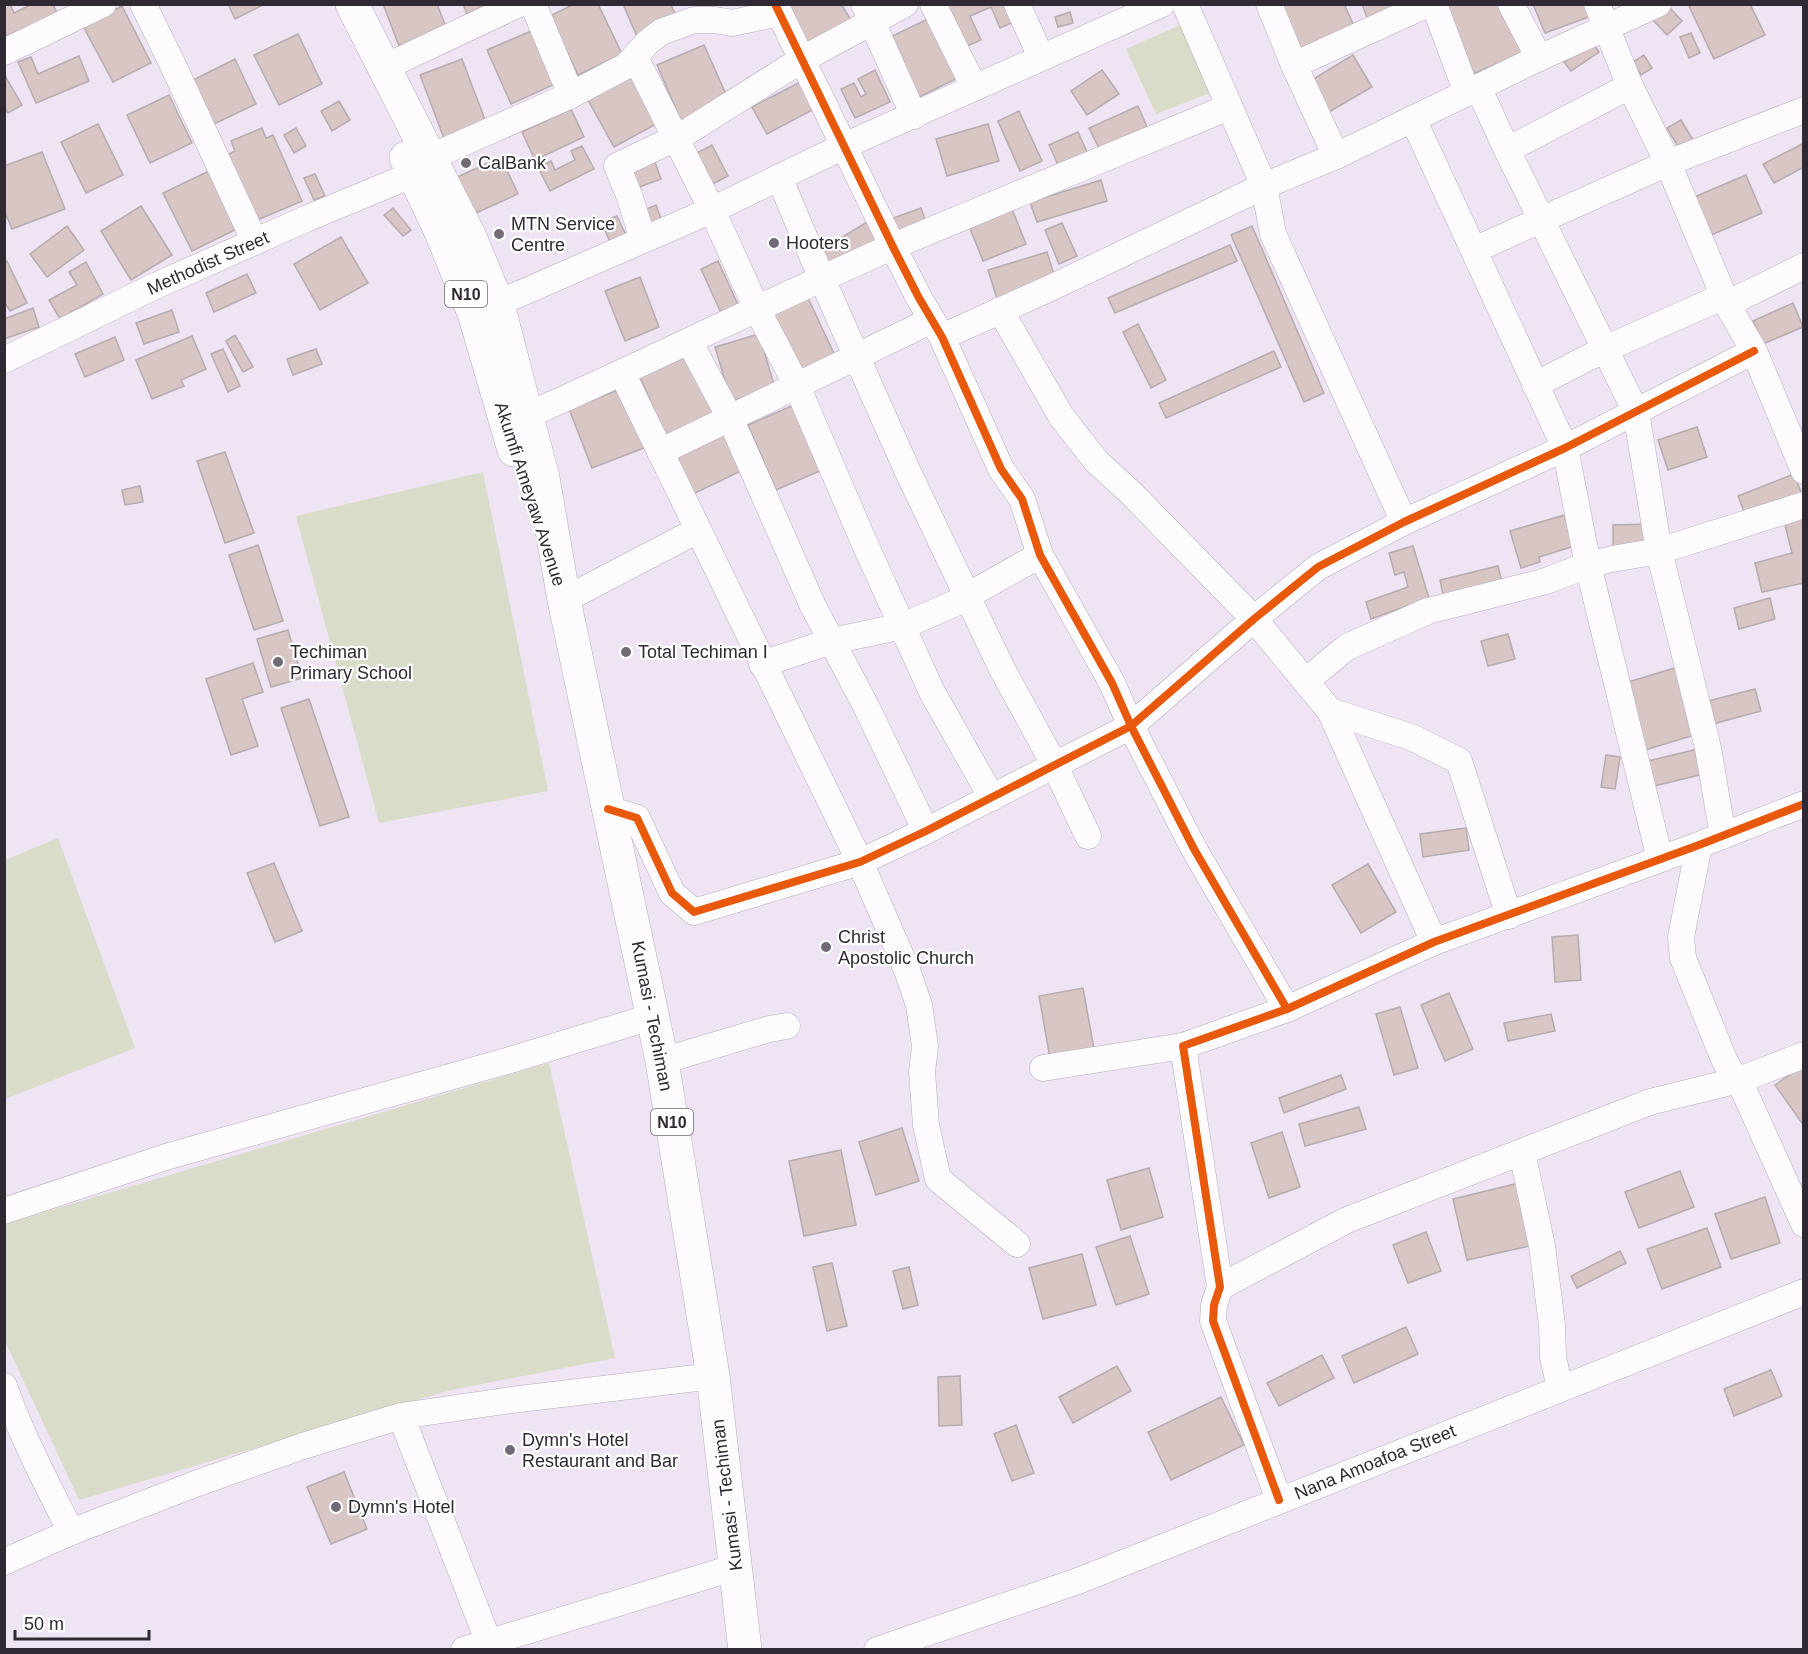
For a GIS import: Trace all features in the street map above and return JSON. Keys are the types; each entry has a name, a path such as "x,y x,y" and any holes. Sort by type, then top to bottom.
{"highway":[{"name":"Akumfi Ameyaw Avenue","path":"329,4 422,166 470,237 523,481 564,600"},
{"name":"Akumfi Ameyaw Avenue","path":"352,4 383,68 422,166"},
{"name":"Akumfi Ameyaw Avenue","path":"486,309 528,415 543,478 564,600"},
{"name":"Kumasi - Techiman","path":"564,600 662,1061 713,1376 746,1650"}],"street":[{"path":"4,52 70,12 103,4"},
{"path":"143,4 255,242"},
{"path":"383,68 519,4"},
{"path":"533,4 571,95"},
{"path":"643,239 617,166 682,135 801,60 868,13 905,4"},
{"path":"933,4 974,87"},
{"path":"1017,4 1041,57"},
{"path":"486,309 712,210 844,146 1041,57 1106,15 1162,4"},
{"path":"1185,4 1264,186 1273,234 1404,522"},
{"path":"1269,4 1336,156"},
{"path":"1294,65 1428,4"},
{"path":"1434,4 1473,90 1542,219 1636,412 1659,551 1708,748 1724,836"},
{"path":"1511,4 1539,58"},
{"path":"660,452 856,357 937,328 1000,310 1264,186 1336,156 1539,58 1601,16 1658,4"},
{"path":"691,12 732,23 777,9 893,247 937,328 1001,469 1022,499 1040,555 1112,683 1131,726 1194,849 1287,1009"},
{"name":"Methodist Street","path":"4,360 153,288 422,166 571,95 626,66 648,42 691,12"},
{"path":"868,13 914,116"},
{"path":"1601,16 1630,86 1668,163 1726,300 1754,351 1803,471"},
{"path":"635,57 712,210 757,309 797,386 932,692 992,798"},
{"path":"1507,150 1630,86"},
{"path":"528,415 893,247 1229,107"},
{"path":"1474,250 1668,163 1803,112"},
{"path":"1413,119 1565,448 1588,565 1660,859"},
{"path":"779,177 856,357 967,596 1002,669 1054,764 1088,836"},
{"path":"1535,385 1605,350 1803,266"},
{"path":"1000,310 1061,416 1096,461 1130,492 1254,619 1330,711 1434,942"},
{"path":"689,341 730,418 813,606 866,706 926,831"},
{"path":"608,809 637,818 672,893 694,912 860,862 992,798 1131,726 1254,619 1318,567 1404,522 1565,448 1754,351"},
{"path":"622,373 860,862 907,970 919,1005 925,1046 922,1072 926,1125 938,1179 1017,1244"},
{"path":"1306,681 1347,647 1428,611 1546,581 1588,565 1659,551 1803,505"},
{"path":"564,600 698,530"},
{"path":"762,664 832,641 903,627 967,598 1040,555"},
{"path":"1330,711 1411,737 1459,761 1509,916"},
{"path":"1042,1068 1183,1046 1287,1009 1434,942 1700,845 1803,804"},
{"path":"1700,845 1681,938 1683,958 1723,1057 1730,1071 1739,1080 1803,1224"},
{"path":"4,1211 169,1156 510,1060 654,1016"},
{"path":"662,1061 769,1029 787,1026"},
{"path":"1183,1046 1220,1287 1214,1305 1213,1321 1279,1500"},
{"path":"1220,1287 1347,1220 1650,1102 1739,1080 1803,1055"},
{"path":"1522,1152 1542,1246 1552,1325 1553,1357 1560,1388"},
{"name":"Nana Amoafoa Street","path":"877,1650 1077,1581 1803,1292"},
{"path":"4,1562 71,1532 195,1484 303,1446 401,1416 511,1400 713,1376"},
{"path":"4,1386 13,1412 71,1532"},
{"path":"401,1416 489,1643"},
{"path":"464,1650 736,1567"}],"green space":[{"path":"1187,22 1215,91 1156,114 1126,49"},
{"path":"483,472 548,791 379,823 296,516"},
{"path":"58,838 135,1048 5,1099 5,860"},
{"path":"549,1063 615,1358 451,1390 79,1500 5,1341 4,1224"}],"building":[{"path":"4,4 10,4 14,13 32,4 53,4 57,13 5,37"},
{"path":"228,4 265,4 235,19"},
{"path":"383,4 437,4 446,27 399,46"},
{"path":"463,4 489,4 467,14"},
{"path":"574,4 598,4 622,54 578,75 550,16"},
{"path":"623,4 671,4 678,22 638,39"},
{"path":"784,4 841,4 851,20 809,45"},
{"path":"952,4 1011,4 1018,20 1000,28 991,7 970,16 981,40 961,49 942,9"},
{"path":"1275,4 1344,4 1355,28 1298,54"},
{"path":"1362,4 1407,4 1368,20"},
{"path":"1447,4 1505,4 1526,51 1471,75"},
{"path":"1533,4 1589,4 1594,15 1545,33"},
{"path":"1688,4 1750,4 1765,35 1714,59"},
{"path":"122,6 151,63 113,82 83,26"},
{"path":"1668,6 1682,21 1667,35 1653,20"},
{"path":"1070,12 1073,23 1058,27 1055,17"},
{"path":"932,17 960,77 915,99 886,39"},
{"path":"531,31 555,84 511,104 487,50"},
{"path":"1691,33 1700,53 1689,58 1680,37"},
{"path":"298,34 322,84 279,105 254,55"},
{"path":"1593,43 1599,52 1571,71 1564,62"},
{"path":"704,45 730,103 682,123 657,65"},
{"path":"1353,55 1372,87 1329,112 1310,81"},
{"path":"1644,55 1652,68 1641,75 1633,62"},
{"path":"79,56 89,81 36,103 18,62 31,57 38,74"},
{"path":"235,59 256,104 214,124 193,80"},
{"path":"462,59 487,125 445,141 420,75"},
{"path":"875,70 890,102 855,118 841,89 854,83 861,97 866,94 858,79"},
{"path":"1102,70 1119,94 1087,115 1071,91"},
{"path":"4,74 22,105 8,113 4,107"},
{"path":"634,75 660,122 614,147 588,100"},
{"path":"802,81 816,108 767,134 752,107"},
{"path":"169,95 192,143 150,163 127,115"},
{"path":"339,101 350,120 332,131 321,111"},
{"path":"1138,106 1147,127 1099,148 1089,128"},
{"path":"571,109 584,137 535,160 522,132"},
{"path":"1019,111 1042,161 1020,171 998,121"},
{"path":"1681,120 1696,145 1682,153 1667,128"},
{"path":"98,124 123,175 86,193 61,142"},
{"path":"988,124 999,161 947,176 936,139"},
{"path":"262,128 266,138 273,135 302,201 255,221 227,155 235,151 231,141"},
{"path":"296,128 306,146 294,153 284,135"},
{"path":"1078,132 1088,154 1059,167 1049,145"},
{"path":"1804,143 1804,167 1774,183 1763,164"},
{"path":"712,145 728,176 711,185 695,154"},
{"path":"582,146 594,169 550,191 538,167 551,161 555,170 575,160 571,151"},
{"path":"42,152 65,209 12,229 4,210 4,166"},
{"path":"501,157 518,194 467,217 451,180"},
{"path":"654,159 661,179 631,190 624,170"},
{"path":"211,170 239,228 192,251 163,193"},
{"path":"315,174 325,196 314,200 304,178"},
{"path":"1746,175 1762,213 1709,236 1692,198"},
{"path":"1101,180 1107,201 1037,222 1030,202"},
{"path":"656,205 664,227 650,232 642,211"},
{"path":"141,206 172,255 131,280 101,231"},
{"path":"393,208 411,230 403,236 384,215"},
{"path":"921,208 927,225 897,236 891,219"},
{"path":"1012,209 1026,244 983,261 969,226"},
{"path":"617,216 627,237 611,244 601,222"},
{"path":"867,222 878,240 832,268 821,250"},
{"path":"1062,223 1077,256 1059,264 1045,230"},
{"path":"67,226 84,250 47,277 30,254"},
{"path":"1252,226 1324,393 1304,402 1231,235"},
{"path":"341,237 368,283 320,310 294,264"},
{"path":"1230,245 1237,261 1115,313 1108,298"},
{"path":"1047,252 1056,281 997,299 988,270"},
{"path":"7,261 27,303 10,311 4,301 4,262"},
{"path":"718,261 739,307 722,315 701,269"},
{"path":"86,262 103,294 60,319 49,300 77,285 69,272"},
{"path":"247,274 256,293 214,312 206,293"},
{"path":"640,277 659,327 625,341 605,291"},
{"path":"808,298 836,358 800,375 772,314"},
{"path":"1793,303 1803,327 1763,344 1753,321"},
{"path":"33,308 39,327 4,339 4,319"},
{"path":"172,310 179,332 144,344 136,323"},
{"path":"1138,324 1166,380 1151,388 1123,332"},
{"path":"759,334 775,388 731,401 715,347"},
{"path":"235,335 253,367 243,372 226,341"},
{"path":"192,336 206,369 181,380 184,386 152,399 136,360"},
{"path":"115,337 124,360 85,377 75,354"},
{"path":"223,349 240,386 228,392 211,354"},
{"path":"316,349 322,364 293,375 287,359"},
{"path":"1274,351 1281,367 1166,418 1159,403"},
{"path":"688,356 716,420 668,442 640,377"},
{"path":"626,387 649,446 592,468 569,409"},
{"path":"794,405 822,470 776,490 748,425"},
{"path":"1697,427 1707,457 1668,470 1658,440"},
{"path":"724,434 743,470 691,495 673,459"},
{"path":"225,452 254,533 225,543 197,461"},
{"path":"1794,474 1803,497 1747,519 1738,496"},
{"path":"140,486 143,502 125,505 122,490"},
{"path":"1568,514 1578,545 1539,557 1540,562 1521,568 1510,531"},
{"path":"1804,516 1804,583 1762,592 1755,563 1792,553 1784,521"},
{"path":"1652,524 1653,545 1613,546 1613,525"},
{"path":"258,545 283,621 254,630 229,555"},
{"path":"1413,546 1429,598 1371,619 1366,602 1408,587 1404,572 1395,575 1389,553"},
{"path":"1498,566 1504,590 1445,604 1440,580"},
{"path":"1770,598 1775,619 1739,629 1734,608"},
{"path":"288,630 302,678 271,687 257,639"},
{"path":"1508,634 1515,659 1488,666 1481,641"},
{"path":"253,663 263,692 242,699 258,746 231,755 206,679"},
{"path":"1681,666 1701,733 1645,750 1625,683"},
{"path":"1755,689 1761,711 1709,725 1704,702"},
{"path":"309,699 349,817 320,826 281,708"},
{"path":"1698,749 1704,774 1654,786 1648,761"},
{"path":"1606,755 1620,757 1615,789 1601,787"},
{"path":"1466,828 1469,850 1423,857 1420,834"},
{"path":"274,863 302,931 275,942 247,873"},
{"path":"1368,864 1396,912 1361,933 1332,885"},
{"path":"1578,935 1581,980 1555,982 1552,937"},
{"path":"1083,988 1094,1049 1050,1058 1039,996"},
{"path":"1449,993 1473,1049 1445,1061 1421,1005"},
{"path":"1400,1007 1418,1068 1394,1075 1376,1014"},
{"path":"1551,1014 1555,1031 1508,1041 1504,1023"},
{"path":"1804,1065 1804,1126 1775,1085"},
{"path":"1341,1075 1346,1089 1284,1113 1279,1098"},
{"path":"1359,1107 1366,1129 1305,1146 1299,1124"},
{"path":"902,1128 919,1181 876,1195 859,1142"},
{"path":"1282,1132 1300,1187 1269,1198 1251,1143"},
{"path":"841,1150 856,1225 804,1236 789,1161"},
{"path":"1149,1168 1163,1217 1121,1230 1107,1180"},
{"path":"1680,1171 1694,1207 1639,1228 1625,1192"},
{"path":"1519,1183 1534,1245 1467,1260 1453,1199"},
{"path":"1765,1197 1780,1243 1731,1259 1715,1214"},
{"path":"1707,1228 1721,1267 1662,1289 1647,1249"},
{"path":"1426,1232 1441,1271 1408,1283 1393,1245"},
{"path":"1130,1236 1149,1294 1116,1305 1096,1247"},
{"path":"1620,1251 1626,1263 1577,1288 1571,1276"},
{"path":"1082,1254 1096,1305 1043,1319 1029,1268"},
{"path":"832,1263 847,1326 827,1331 813,1267"},
{"path":"909,1267 918,1305 903,1309 893,1271"},
{"path":"1406,1327 1418,1354 1354,1383 1342,1356"},
{"path":"1322,1355 1334,1378 1279,1406 1267,1383"},
{"path":"1117,1366 1131,1391 1073,1423 1059,1397"},
{"path":"1771,1370 1782,1396 1734,1416 1724,1389"},
{"path":"960,1376 962,1425 939,1426 938,1377"},
{"path":"1221,1397 1244,1445 1171,1480 1148,1432"},
{"path":"1016,1425 1034,1473 1012,1481 994,1434"},
{"path":"344,1472 367,1529 331,1544 307,1487"}],"cycle path":[{"path":"775,4 893,247 942,337 1001,469 1022,499 1040,555 1112,683 1131,726 1194,849 1287,1009"},
{"path":"608,809 637,818 672,893 694,912 860,862 926,831 1131,726 1254,619 1318,567 1404,522 1565,448 1754,351"},
{"path":"1279,1500 1213,1321 1214,1305 1220,1287 1183,1046 1287,1009 1434,942 1804,804"}],"place":[{"name":"CalBank","path":"466,163"},
{"name":"MTN Service Centre","path":"499,234"},
{"name":"Hooters","path":"774,243"},
{"name":"Total Techiman I","path":"626,652"},
{"name":"Techiman Primary School","path":"278,662"},
{"name":"Christ Apostolic Church","path":"826,947"},
{"name":"Dymn's Hotel Restaurant and Bar","path":"510,1450"},
{"name":"Dymn's Hotel","path":"336,1507"}]}
